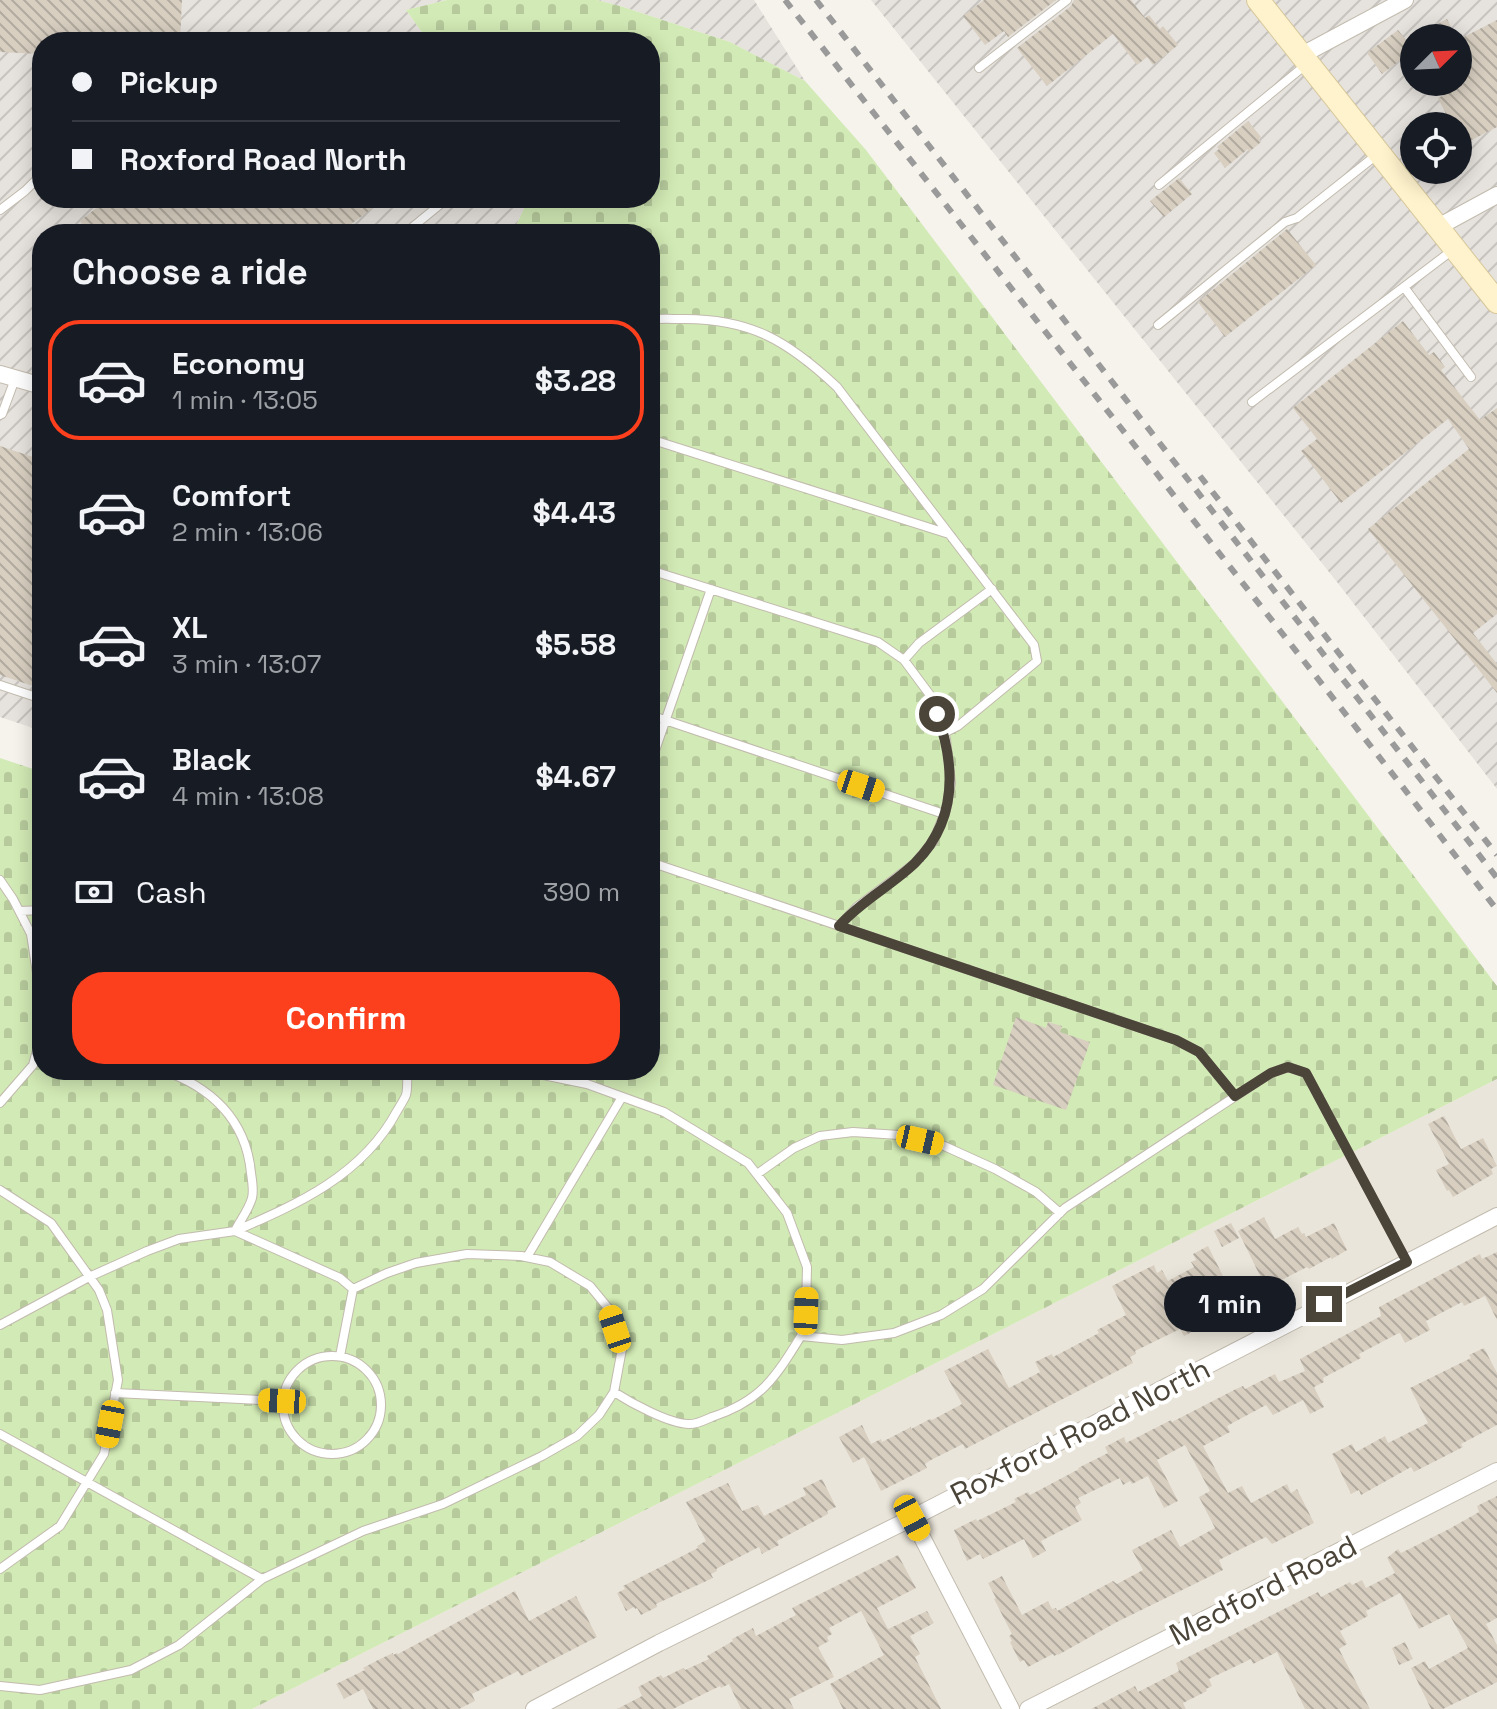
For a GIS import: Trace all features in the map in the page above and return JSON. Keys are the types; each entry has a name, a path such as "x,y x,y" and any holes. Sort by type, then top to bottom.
{"street":[{"path":"1258,0 1497,302"},
{"path":"1305,58 1405,0"},
{"path":"1438,227 1497,195"},
{"path":"7,376 32,383"},
{"name":"Roxford Road North","path":"534,1709 1497,1216"},
{"name":"Medford Road","path":"1028,1709 1497,1471"},
{"path":"912,1518 1011,1709"}],"lane":[{"path":"979,68 1067,0"},
{"path":"1159,185 1305,58"},
{"path":"1158,325 1285,222 1297,218 1379,153"},
{"path":"0,210 32,184"},
{"path":"416,224 436,208"},
{"path":"1252,402 1455,249"},
{"path":"1404,287 1471,377"},
{"path":"660,320 699,318 732,322 773,337 809,361 837,387 1034,645 1037,661 958,726 944,733"},
{"path":"0,415 7,376"},
{"path":"660,442 949,534"},
{"path":"660,573 878,642 904,660 930,695 944,733 951,783 933,842 914,864 857,907 839,926"},
{"path":"660,737 711,589"},
{"path":"904,660 919,643 992,589"},
{"path":"0,685 32,696"},
{"path":"660,718 944,814"},
{"path":"660,865 1176,1040 1199,1052 1235,1096"},
{"path":"0,880 20,911 32,939"},
{"path":"20,911 32,910"},
{"path":"801,1336 842,1340 894,1333 941,1315 983,1289 1065,1208 1271,1073 1288,1067 1306,1073 1407,1262"},
{"path":"0,1103 32,1071"},
{"path":"187,1080 205,1090 226,1110 241,1135 250,1161 253,1196 235,1231"},
{"path":"0,1325 89,1277 147,1251 179,1239 235,1231 291,1207 338,1179 371,1149 390,1125 407,1093 407,1080"},
{"path":"568,1080 664,1112 748,1163 787,1213 807,1267 806,1311 801,1336 777,1375 751,1400 689,1425 659,1416 614,1392"},
{"path":"527,1257 622,1097"},
{"path":"757,1174 794,1148 820,1136 853,1132 899,1135 942,1145 995,1169 1036,1192 1060,1213"},
{"path":"0,1190 51,1223 99,1290 107,1310 118,1380 104,1454 60,1526 0,1569"},
{"path":"235,1231 340,1278 353,1289"},
{"path":"0,1686 40,1690 131,1670 179,1645 262,1579 363,1531 443,1504 577,1436 599,1415 614,1392 622,1349 609,1309 590,1286 550,1262 527,1257 467,1254 416,1263 353,1289"},
{"path":"340,1356 353,1289"},
{"path":"327,1356 340,1356 368,1370 377,1383 381,1413 367,1441 355,1450 324,1454 297,1440 288,1428 282,1401 287,1385 303,1365 327,1356"},
{"path":"115,1393 282,1401"},
{"path":"0,1434 262,1579"}],"shaded area":[{"path":"0,0 447,0 406,10 422,32 32,32 32,208 524,208 517,224 32,224 32,728 0,717"},
{"path":"597,0 754,0 805,81 730,42"},
{"path":"871,0 1497,0 1497,789 1337,582"},
{"path":"1497,1079 1497,1709 252,1709"}],"green space":[{"path":"447,0 597,0 730,42 805,81 866,150 1497,986 1497,1079 252,1709 0,1709 0,758 32,769 32,1080 660,1080 660,224 517,224 524,208 660,208 660,32 422,32 406,10"}],"building":[{"path":"0,0 182,0 180,32 32,32 32,54 0,52"},
{"path":"984,0 1056,0 1008,37 1004,31 985,45 963,16"},
{"path":"1074,0 1131,0 1145,18 1149,15 1160,29 1163,26 1178,45 1153,65 1147,57 1137,65 1113,34 1047,86 1017,48 1071,6"},
{"path":"1497,20 1497,127 1472,140 1472,112 1445,112 1438,98 1472,96 1472,33"},
{"path":"1398,30 1400,32 1400,60 1382,74 1367,53"},
{"path":"1248,121 1261,137 1261,142 1225,168 1214,153"},
{"path":"1179,178 1192,194 1164,217 1150,201"},
{"path":"96,208 373,208 351,224 82,224 80,221"},
{"path":"1287,229 1316,265 1225,337 1198,302"},
{"path":"1403,321 1429,355 1434,352 1445,367 1441,370 1480,420 1497,408 1497,614 1473,633 1497,664 1497,693 1368,529 1469,449 1448,419 1341,503 1301,451 1317,439 1293,408"},
{"path":"0,446 32,457 32,686 0,675"},
{"path":"1016,1017 1046,1028 1048,1022 1062,1026 1060,1032 1090,1042 1066,1110 993,1085"},
{"path":"1444,1116 1461,1149 1483,1138 1497,1166 1491,1169 1493,1174 1453,1197 1436,1170 1449,1164 1428,1124"},
{"path":"1264,1217 1275,1239 1298,1227 1306,1237 1334,1223 1347,1250 1266,1288 1238,1231"},
{"path":"1231,1223 1239,1238 1222,1247 1214,1231"},
{"path":"1208,1246 1225,1280 1222,1281 1228,1292 1225,1293 1228,1300 1198,1314 1204,1326 1184,1336 1180,1329 1135,1351 1136,1354 1130,1357 1133,1363 965,1449 963,1444 931,1460 925,1464 927,1468 881,1491 864,1457 853,1463 839,1437 862,1425 871,1444 881,1439 882,1442 962,1404 944,1371 988,1349 1009,1388 1040,1372 1035,1362 1052,1354 1053,1357 1126,1315 1112,1286 1154,1265 1157,1273 1162,1270 1168,1281 1194,1267 1191,1262 1196,1260 1193,1254"},
{"path":"1497,1252 1497,1320 1485,1296 1464,1306 1462,1302 1426,1321 1430,1330 1405,1343 1400,1333 1397,1334 1323,1378 1324,1382 1314,1387 1324,1407 1310,1414 1303,1400 1273,1415 1266,1405 1227,1426 1230,1432 1203,1446 1228,1493 1242,1486 1251,1503 1287,1484 1291,1493 1297,1489 1314,1523 1272,1544 1266,1537 1219,1560 1223,1570 1058,1655 1053,1654 1028,1667 1024,1660 1020,1662 1010,1642 1009,1636 1012,1634 988,1583 1002,1576 1022,1615 1048,1601 1057,1611 1113,1581 1117,1584 1143,1570 1132,1550 1171,1530 1180,1547 1215,1528 1199,1497 1210,1491 1185,1445 1157,1460 1178,1501 1164,1508 1148,1476 1123,1485 1120,1478 1078,1498 1081,1503 1075,1507 1082,1520 1041,1541 1046,1551 1033,1558 1024,1539 983,1559 980,1554 967,1561 954,1530 1079,1469 1108,1453 1105,1447 1124,1437 1126,1443 1236,1389 1243,1386 1245,1389 1275,1374 1279,1382 1305,1371 1300,1359 1381,1316 1379,1307 1480,1254 1482,1259"},
{"path":"1484,1348 1497,1373 1497,1425 1414,1472 1411,1467 1361,1495 1359,1490 1351,1494 1332,1454 1352,1444 1356,1452 1385,1436 1388,1443 1428,1423 1410,1388 1471,1358 1469,1355"},
{"path":"822,1479 836,1507 827,1511 828,1514 777,1541 779,1545 762,1554 759,1547 716,1569 711,1574 713,1578 656,1604 657,1607 641,1615 634,1607 626,1611 617,1593 625,1589 623,1586 706,1541 686,1502 728,1483 742,1511 758,1505 764,1516 806,1495 803,1488"},
{"path":"1497,1496 1497,1618 1486,1624 1497,1645 1497,1682 1482,1690 1443,1709 1431,1709 1411,1668 1425,1661 1429,1669 1468,1648 1449,1614 1419,1629 1400,1593 1366,1611 1368,1616 1340,1631 1347,1644 1339,1649 1370,1709 1305,1709 1277,1652 1253,1664 1251,1659 1209,1679 1212,1686 1183,1703 1186,1709 1091,1709 1135,1686 1138,1692 1179,1671 1176,1663 1318,1592 1321,1597 1350,1582 1352,1585 1362,1580 1366,1588 1395,1573 1387,1558 1398,1549 1401,1553 1449,1529 1479,1512 1477,1506"},
{"path":"898,1555 916,1588 877,1608 888,1629 927,1611 934,1623 910,1636 920,1654 915,1657 941,1709 843,1709 830,1684 884,1655 861,1611 829,1628 832,1634 827,1637 829,1641 818,1647 834,1677 789,1699 794,1709 741,1709 729,1684 673,1709 617,1709 642,1696 638,1687 661,1675 663,1678 709,1659 707,1656 753,1628 756,1636 796,1615 792,1608"},
{"path":"515,1591 529,1621 576,1596 597,1637 521,1676 518,1671 472,1694 475,1701 459,1709 373,1709 363,1689 344,1699 336,1684"},
{"path":"1405,1642 1413,1659 1399,1665 1392,1648"}],"railway":[{"path":"785,0 1497,910"},
{"path":"816,0 1497,878"},
{"path":"1200,476 1497,855"}],"route":[{"path":"937,714 946,739 951,783 946,810 933,842 914,864 857,907 839,926 1176,1040 1199,1052 1235,1096 1271,1073 1288,1067 1306,1073 1407,1262 1324,1304"}]}
